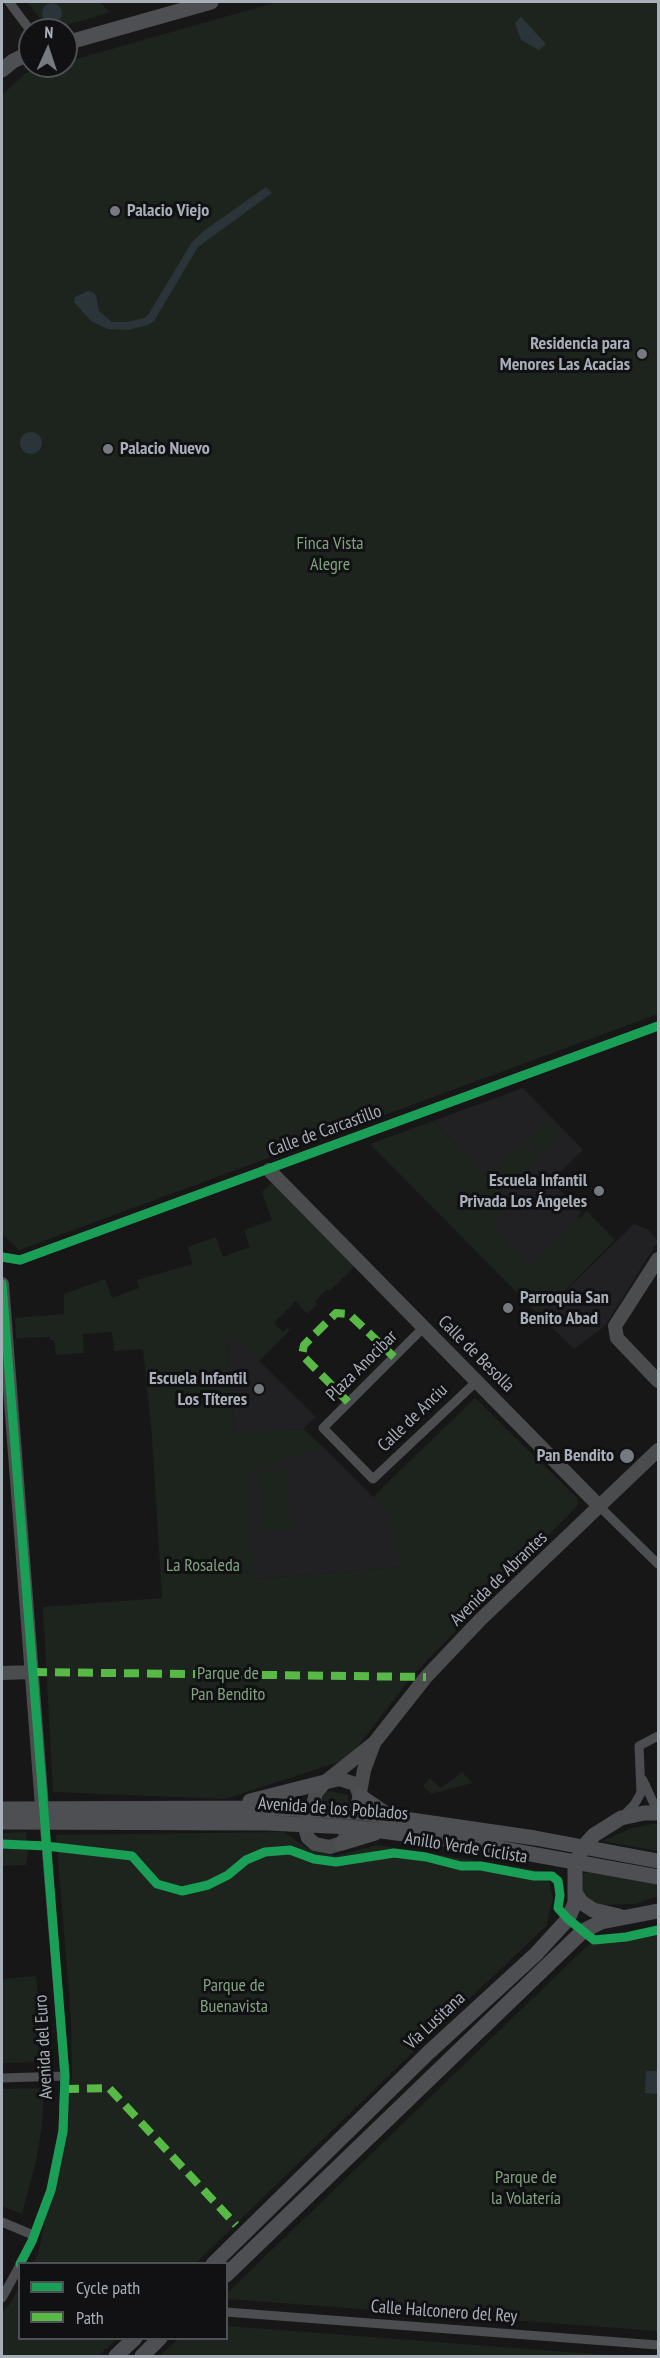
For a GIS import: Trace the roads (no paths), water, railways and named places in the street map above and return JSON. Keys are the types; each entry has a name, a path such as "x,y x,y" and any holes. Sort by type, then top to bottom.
{"main road":[{"path":"78,39 211,2"},
{"path":"2,70 18,59"},
{"path":"210,1809 272,1797 325,1782"},
{"path":"342,1843 388,1823 360,1796"},
{"name":"Avenida de los Poblados","path":"2,1822 43,1816 210,1809 311,1808 356,1812 388,1823 459,1841 575,1864 658,1877"},
{"name":"Avenida de los Poblados","path":"2,1809 43,1816 268,1823 307,1827 350,1827 388,1823 584,1846 658,1861"},
{"name":"Vía Lusitana","path":"215,2262 421,2060 536,1954 568,1919 573,1910 576,1894 575,1864 584,1846 594,1835 621,1818 644,1813 658,1813"},
{"path":"576,1894 581,1902 593,1910 631,1917"},
{"name":"Vía Lusitana","path":"228,2273 588,1927 601,1922 658,1911"},
{"path":"116,2356 133,2340"},
{"path":"142,2356 158,2340"}],"street":[{"path":"9,2 21,18"},
{"name":"Calle de Carcastillo","path":"2,1257 20,1260 658,1026"},
{"name":"Calle de Besolla","path":"269,1170 658,1564"},
{"path":"658,1259 615,1326 617,1338 658,1381"},
{"path":"2,1284 43,1816"},
{"name":"Plaza Anocibar","path":"373,1479 323,1428 424,1327"},
{"name":"Calle de Anciu","path":"373,1479 477,1380"},
{"name":"Avenida de Abrantes","path":"307,1827 316,1793 325,1782 374,1743 426,1677 480,1620 658,1450"},
{"path":"2,1673 32,1672"},
{"path":"621,1818 634,1805 641,1793 639,1746 658,1736"},
{"name":"Avenida de Abrantes","path":"342,1843 356,1812 364,1770 374,1743"},
{"path":"641,1773 650,1799 658,1813"},
{"path":"325,1782 340,1779 355,1784 360,1796"},
{"name":"Avenida del Euro","path":"21,2262 51,2190 63,2131 65,2076 43,1816"},
{"path":"307,1827 308,1838 315,1844 330,1847 342,1843"},
{"path":"2,2078 65,2076"},
{"path":"2,2222 33,2235"},
{"name":"Avenida del Euro","path":"2,2298 18,2268"},
{"name":"Calle Halconero del Rey","path":"228,2312 658,2345"}],"place":[{"name":"Palacio Viejo","path":"115,211"},
{"name":"Residencia para Menores Las Acacias","path":"642,354"},
{"name":"Palacio Nuevo","path":"108,449"},
{"name":"Escuela Infantil Privada Los Ángeles","path":"599,1191"},
{"name":"Parroquia San Benito Abad","path":"508,1308"},
{"name":"Escuela Infantil Los Títeres","path":"259,1389"},
{"name":"Pan Bendito","path":"627,1456"}],"park label":[{"name":"Finca Vista Alegre","path":"330,554"},
{"name":"La Rosaleda","path":"203,1566"},
{"name":"Parque de Pan Bendito","path":"228,1684"},
{"name":"Parque de Buenavista","path":"234,1996"},
{"name":"Parque de la Volatería","path":"526,2188"}]}
